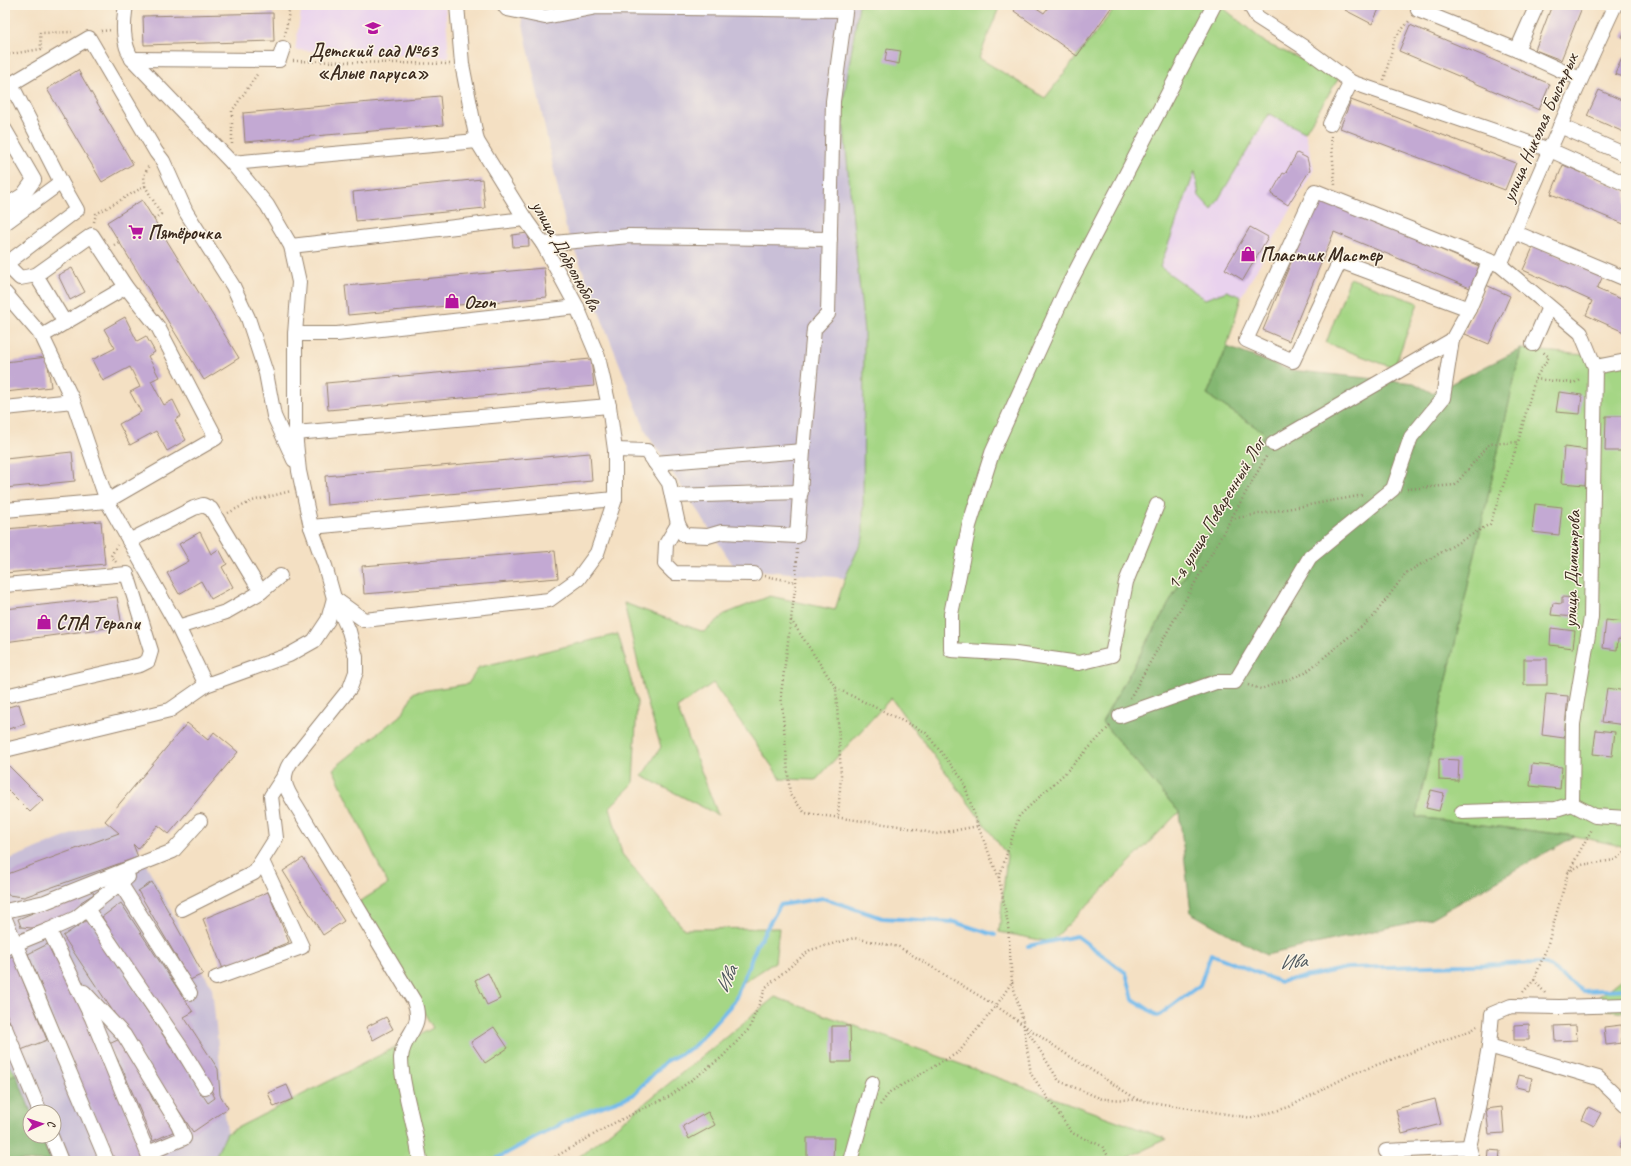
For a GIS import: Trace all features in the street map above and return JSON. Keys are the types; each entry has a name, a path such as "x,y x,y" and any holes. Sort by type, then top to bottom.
{"street":[{"path":"126,5 124,38 127,50 132,59 232,163 266,205 291,246 299,282 295,334 295,433 299,471 311,527 325,566 334,598 349,632 356,657 356,672 350,688 290,763 284,776 271,796 276,838 254,873 182,909"},
{"name":"улица Добролюбова","path":"334,598 364,620 549,600 578,579 597,553 615,499 614,450 609,406 598,357 577,307 544,244 525,219 477,141 462,64 457,5"},
{"path":"504,5 508,9 545,17 598,7 846,8 833,101 828,314 814,329 797,536 722,532 708,536 684,535 678,524 669,483 647,451 614,450"},
{"path":"1157,505 1126,582 1112,655 1079,663 1016,654 951,650 951,614 969,526 992,452 1067,288 1214,5"},
{"path":"1250,5 1257,17 1302,46 1351,82 1550,150 1626,184"},
{"path":"1517,50 1537,5"},
{"name":"улица Николая Быстрых","path":"1452,340 1494,263 1514,232 1580,79 1615,5"},
{"path":"1418,10 1517,50 1580,79"},
{"path":"5,510 107,501 216,438 158,327 126,287 92,235 36,275 20,278 5,261 77,210 11,84 89,38 156,152 163,161 186,212 233,286 248,318 266,373 274,416 299,471"},
{"path":"132,59 276,56"},
{"path":"1330,124 1351,82"},
{"path":"1560,126 1626,155"},
{"path":"5,130 34,180 23,195 5,206"},
{"path":"232,163 477,141"},
{"path":"5,223 61,182"},
{"path":"1468,309 1340,261 1293,361 1246,340 1315,191 1494,263 1581,333 1595,367 1626,361"},
{"path":"291,246 525,219"},
{"path":"1514,232 1626,280"},
{"path":"544,244 629,236 830,238"},
{"path":"36,275 65,323"},
{"path":"42,336 126,287"},
{"path":"5,293 11,307 42,336 73,401 107,501 178,627 206,684"},
{"path":"295,334 337,334 577,307"},
{"path":"1533,344 1549,307"},
{"path":"1120,716 1216,682 1235,682 1310,557 1393,490 1411,437 1443,398 1452,340"},
{"name":"1-я улица Поваренный Лог","path":"1273,444 1452,340"},
{"name":"улица Димитрова","path":"1572,804 1573,724 1591,617 1595,367"},
{"path":"5,408 73,401"},
{"path":"295,433 609,406"},
{"path":"655,462 803,450"},
{"path":"672,496 801,492"},
{"path":"311,527 615,499"},
{"path":"129,541 194,508 203,505 211,509 261,592"},
{"path":"678,524 666,544 664,564 674,573 754,574"},
{"path":"5,585 127,574 151,651 148,661 140,666 5,696"},
{"path":"178,627 226,612 261,592 280,576"},
{"path":"5,750 170,710 206,684 289,655 314,641 328,620 334,598"},
{"path":"284,776 287,790 417,1009 417,1022 404,1044 401,1059 403,1077 420,1160"},
{"path":"1462,812 1556,809 1572,804 1594,816 1626,818"},
{"path":"5,911 45,902 173,851 200,821"},
{"path":"10,945 76,918 149,861"},
{"path":"216,978 302,947 262,861"},
{"path":"120,883 190,993"},
{"path":"87,909 180,1046 205,1087"},
{"path":"5,919 10,945 107,1161"},
{"path":"49,930 92,1018 149,1157 184,1138 178,1124 124,1035 73,979"},
{"path":"1473,1161 1469,1147 1489,1046 1492,1014 1511,1006 1559,1007 1626,1005"},
{"path":"5,1028 37,1104"},
{"path":"1489,1046 1598,1078 1626,1105"},
{"path":"850,1161 872,1083"},
{"path":"54,1144 61,1161"},
{"path":"1386,1151 1469,1147"}],"path":[{"path":"232,163 232,111 276,56 290,5"},
{"path":"1381,92 1395,38 1418,10"},
{"path":"5,55 41,49 40,33"},
{"path":"276,56 462,64"},
{"path":"1330,124 1336,199"},
{"path":"154,219 161,214 145,186 144,176 156,152"},
{"path":"96,214 145,186"},
{"path":"1235,682 1261,689 1305,673 1373,617 1406,573 1490,524 1518,442 1535,379 1549,357 1533,344"},
{"path":"1535,379 1574,383 1595,367"},
{"path":"1393,490 1455,485 1489,444 1518,442"},
{"name":"1-я улица Поваренный Лог","path":"999,878 1019,816 1064,774 1120,716 1273,444"},
{"path":"217,518 252,502 286,494 303,486"},
{"path":"1231,519 1370,494"},
{"path":"797,536 796,582 781,694 790,795 805,813 899,826 936,834 978,826"},
{"path":"754,574 796,582"},
{"path":"791,620 836,688 925,732 963,780 978,826 999,878 1008,925 1012,982 1024,1025 1031,1074 1072,1133 1102,1146 1111,1161"},
{"path":"836,688 841,775 838,817"},
{"path":"1534,980 1547,947 1568,873 1593,827"},
{"path":"1568,873 1581,865 1615,860 1626,852"},
{"path":"548,1161 612,1124 670,1096 722,1058 749,1030 766,987 810,950 854,938 899,947 996,1006 1063,1052 1138,1100"},
{"path":"876,1110 890,1092 959,1052 996,1006 1012,982"},
{"path":"1024,1025 1059,1081 1102,1099 1138,1100 1252,1118 1288,1107 1352,1074 1472,1030 1492,1014"}],"shaded area":[{"name":"Детский сад №63 «Алые паруса»","path":"302,5 445,5 449,57 295,50"},
{"path":"519,5 859,5 842,109 864,332 863,538 845,578 735,568 647,434 566,228"},
{"path":"1270,113 1305,132 1314,169 1241,297 1227,291 1205,299 1160,267 1195,170 1212,210"},
{"path":"105,821 138,849 212,988 227,1133 213,1161 51,1161 44,1144 62,1144 62,1104 28,1104 16,1074 5,1061 5,861"}],"green space":[{"path":"859,5 1000,5 979,58 1045,98 1117,5 1220,5 1267,44 1340,76 1305,132 1269,114 1212,210 1199,196 1195,171 1160,267 1205,299 1227,291 1241,297 1227,347 1207,395 1265,433 1102,722 1179,812 1051,942 999,932 1007,855 891,698 816,780 781,779 713,683 677,708 718,815 642,776 661,747 646,698 624,603 704,632 725,614 770,596 835,610 845,578 863,538 864,332 842,109"},
{"path":"1350,278 1418,303 1394,368 1326,343"},
{"path":"1227,347 1290,370 1414,383 1432,393 1521,349 1416,817 1575,836 1432,918 1266,955 1191,913 1179,812 1102,722 1265,433 1207,395"},
{"path":"1521,349 1626,359 1626,847 1575,836 1416,817"},
{"path":"618,634 637,702 633,784 610,807 622,854 684,929 779,928 775,962 741,984 734,1002 693,1047 665,1062 633,1095 578,1115 492,1161 213,1161 227,1133 433,1028 359,902 388,884 333,769 402,714 414,692 468,684 479,667"},
{"path":"1626,975 1626,1012 1586,1007"},
{"path":"775,997 1167,1139 1120,1161 574,1161"},
{"path":"5,1061 16,1074 5,1078"},
{"path":"16,1074 28,1104 22,1104 22,1144 44,1144 51,1161 5,1161 5,1078"}],"building":[{"path":"1018,5 1032,5 1044,13 1050,5 1113,5 1077,56 1014,11"},
{"path":"1348,5 1381,5 1372,24 1345,10"},
{"path":"1552,5 1583,5 1561,60 1535,50"},
{"path":"273,13 274,41 144,45 143,16"},
{"path":"1410,25 1550,84 1539,110 1399,51"},
{"path":"1626,29 1626,39 1622,37"},
{"path":"887,49 901,51 899,64 885,61"},
{"path":"1622,58 1626,60 1626,78 1615,74"},
{"path":"78,70 133,164 102,182 47,89"},
{"path":"1599,90 1626,102 1626,133 1587,116"},
{"path":"440,96 443,125 245,142 243,113"},
{"path":"1351,100 1516,163 1505,190 1340,128"},
{"path":"1297,153 1307,158 1310,170 1288,205 1271,194"},
{"path":"1563,165 1626,191 1626,225 1551,194"},
{"path":"482,179 485,208 356,221 353,192"},
{"path":"1318,197 1479,266 1470,288 1334,232 1289,341 1263,330"},
{"path":"142,200 239,358 204,380 107,222"},
{"path":"1250,227 1268,237 1243,280 1225,269"},
{"path":"528,233 529,246 513,247 512,235"},
{"path":"1534,245 1603,276 1597,289 1626,301 1626,333 1586,315 1592,301 1523,270"},
{"path":"72,268 85,292 70,300 58,275"},
{"path":"544,268 547,297 348,315 345,286"},
{"path":"1486,285 1510,296 1489,344 1465,334"},
{"path":"125,317 137,341 146,336 155,352 148,356 159,377 151,381 164,405 173,400 181,416 175,420 186,440 167,451 156,431 130,445 119,424 141,412 130,392 140,387 130,367 103,381 92,360 115,348 104,329"},
{"path":"47,357 51,387 5,392 5,362"},
{"path":"591,359 594,386 328,410 326,383"},
{"path":"1559,392 1582,395 1580,414 1556,412"},
{"path":"1606,416 1626,416 1626,451 1605,451"},
{"path":"1564,447 1589,450 1585,485 1561,483"},
{"path":"72,452 75,481 5,488 5,459"},
{"path":"590,453 592,481 327,505 325,476"},
{"path":"1535,504 1562,507 1559,535 1532,532"},
{"path":"101,521 105,564 5,573 5,529"},
{"path":"200,532 211,554 219,549 227,564 222,567 233,587 211,599 201,581 179,594 167,573 189,561 179,544"},
{"path":"555,551 558,578 364,594 362,566"},
{"path":"117,597 122,626 5,642 5,609"},
{"path":"1562,597 1577,598 1575,617 1551,615 1553,603 1562,604"},
{"path":"1606,620 1626,622 1626,640 1618,639 1617,650 1603,648"},
{"path":"1551,628 1575,631 1573,648 1550,645"},
{"path":"1524,659 1547,659 1547,685 1524,685"},
{"path":"1607,688 1626,691 1623,712 1626,712 1626,725 1602,722"},
{"path":"1546,694 1568,696 1564,738 1542,735"},
{"path":"19,704 25,724 5,730 5,708"},
{"path":"187,723 208,740 214,732 238,752 169,834 158,825 138,849 133,844 138,857 24,897 8,895 5,887 5,875 119,833 105,821"},
{"path":"1596,730 1615,732 1612,756 1593,754"},
{"path":"1439,759 1459,760 1458,781 1439,780"},
{"path":"5,762 43,800 30,812 5,787"},
{"path":"1532,764 1562,767 1560,789 1530,786"},
{"path":"1431,790 1444,793 1439,811 1426,808"},
{"path":"303,858 344,921 323,935 283,871"},
{"path":"152,882 203,974 190,980 138,891"},
{"path":"91,889 94,894 81,902 81,907 53,923 32,928 21,927 18,919"},
{"path":"268,892 289,942 223,969 203,919"},
{"path":"121,903 193,1012 184,1017 218,1069 220,1095 228,1108 193,1132 63,936 87,920 208,1103 215,1098 202,1071 102,917"},
{"path":"50,943 84,1014 146,1161 114,1161 28,954"},
{"path":"13,956 47,1040 21,1050 5,1010 5,959"},
{"path":"488,973 500,999 487,1005 475,980"},
{"path":"386,1017 393,1029 373,1040 366,1027"},
{"path":"1529,1024 1529,1040 1514,1040 1514,1025"},
{"path":"1576,1025 1577,1040 1555,1041 1554,1026"},
{"path":"1621,1025 1622,1043 1606,1045 1604,1027"},
{"path":"832,1026 850,1026 851,1062 832,1062"},
{"path":"494,1027 508,1048 485,1063 471,1042"},
{"path":"122,1038 135,1061 155,1104 161,1105 175,1131 153,1141 122,1068 109,1044"},
{"path":"1519,1075 1532,1078 1529,1090 1516,1087"},
{"path":"287,1085 293,1099 274,1107 268,1093"},
{"path":"1435,1099 1441,1124 1402,1134 1396,1109"},
{"path":"1502,1107 1504,1133 1489,1134 1486,1109"},
{"path":"1588,1107 1601,1113 1594,1126 1582,1120"},
{"path":"708,1112 715,1125 689,1139 683,1126"},
{"path":"1626,1133 1626,1151 1619,1147"},
{"path":"807,1138 834,1138 833,1159 807,1158"},
{"path":"1488,1150 1500,1151 1499,1161 1487,1161"}],"waterway":[{"name":"Ива","path":"492,1161 578,1115 633,1095 665,1062 693,1047 734,1002 757,945 780,905 823,898 882,918 954,922 995,935"},
{"name":"Ива","path":"1028,946 1077,936 1126,973 1133,999 1158,1016 1200,985 1211,954 1280,982 1347,968 1544,963 1583,991 1626,989"}],"place":[{"name":"Детский сад №63 «Алые паруса»","path":"373,28"},
{"name":"Пятёрочка","path":"136,232"},
{"name":"Пластик Мастер","path":"1248,254"},
{"name":"Ozon","path":"452,301"},
{"name":"СПА Терапи","path":"44,622"}]}
